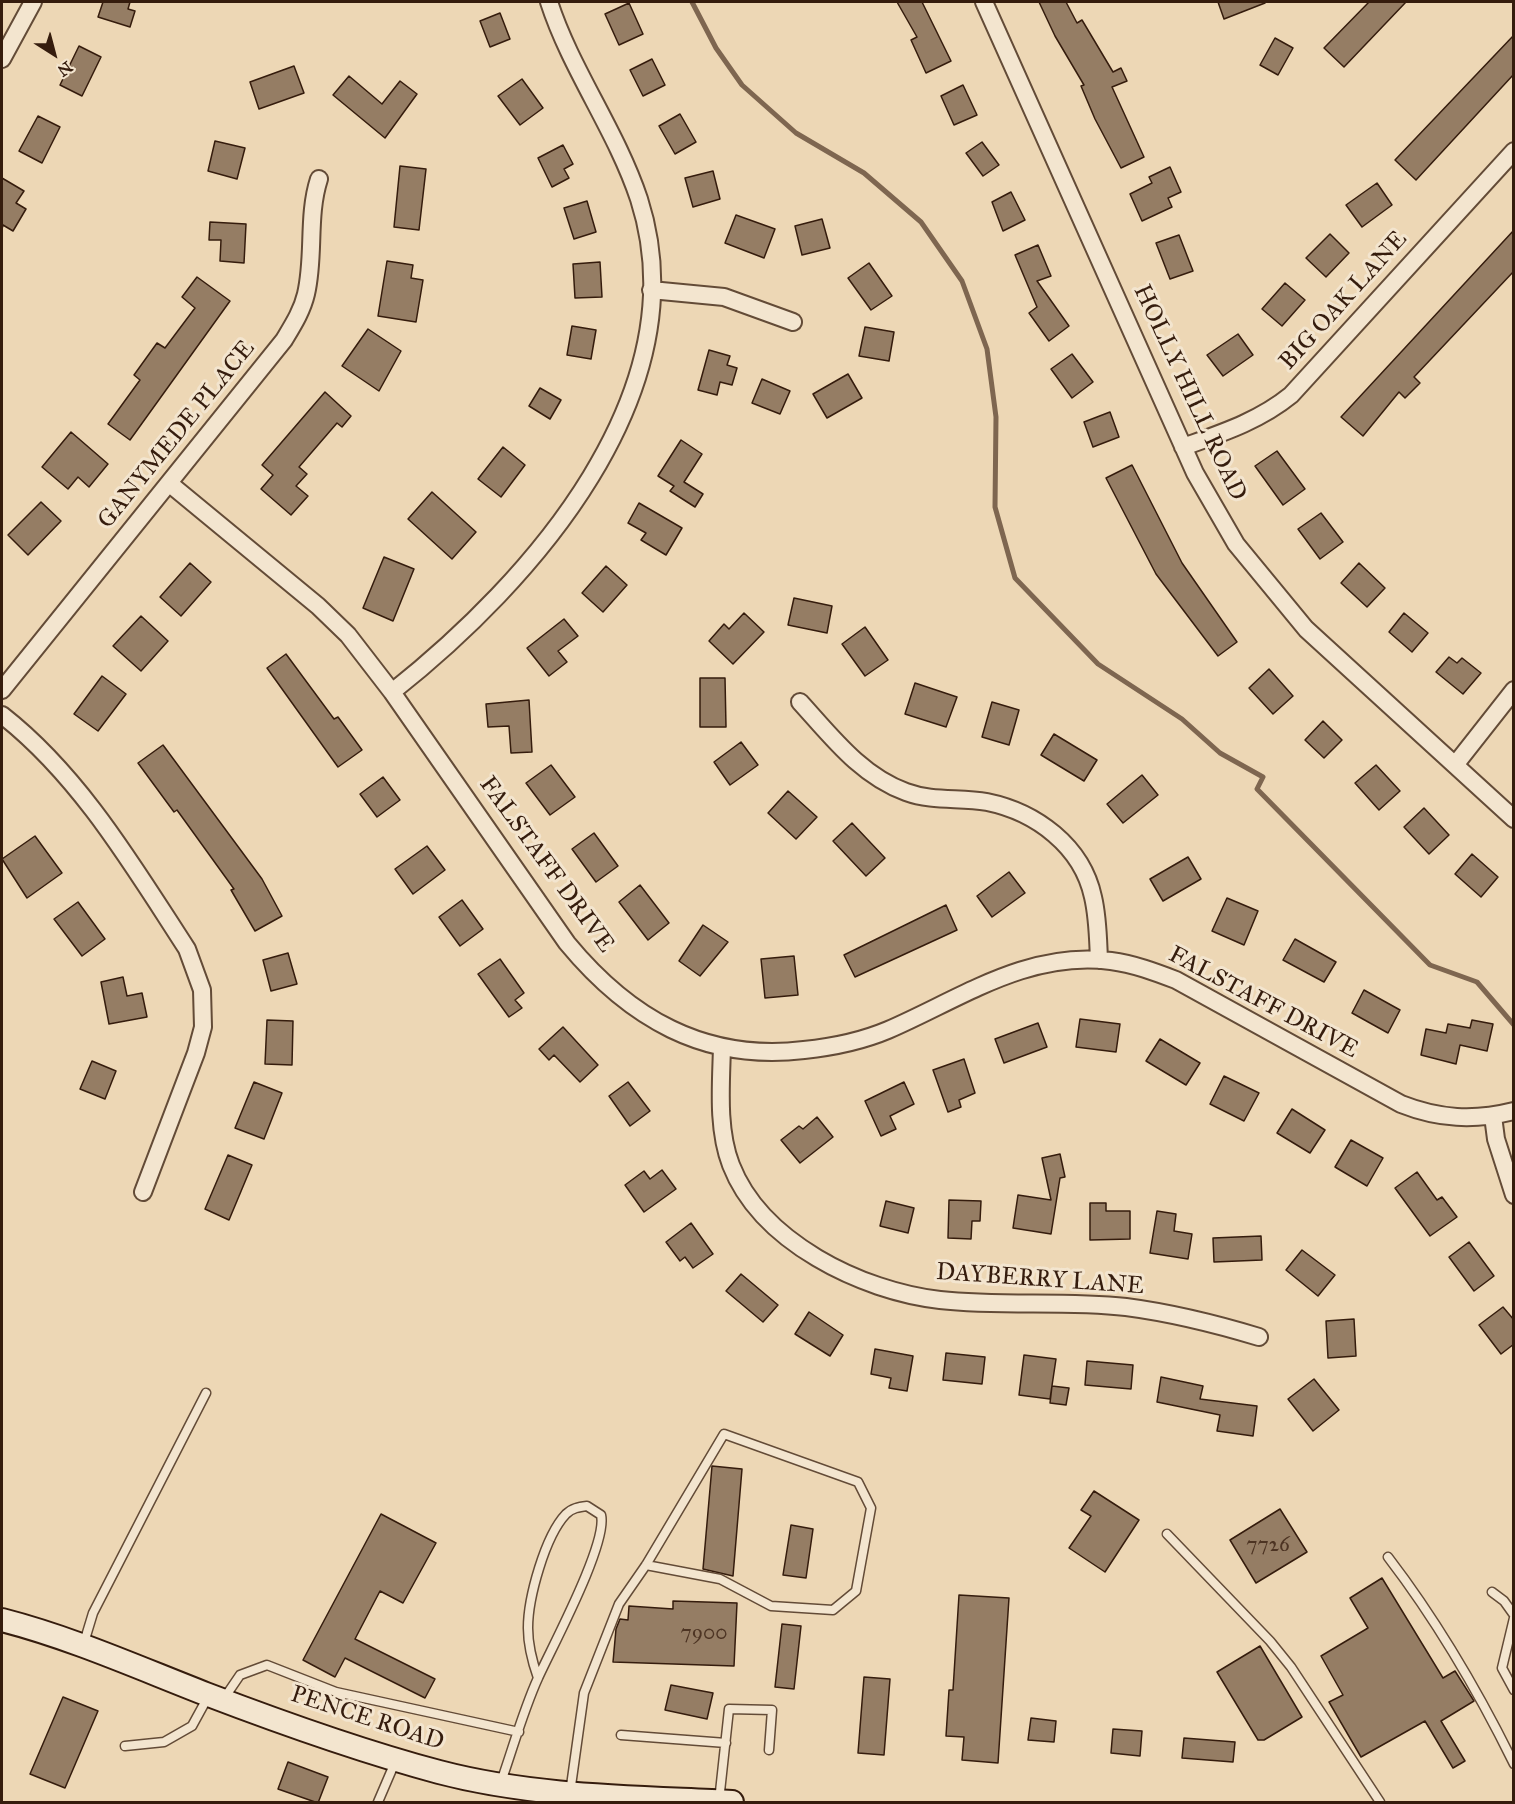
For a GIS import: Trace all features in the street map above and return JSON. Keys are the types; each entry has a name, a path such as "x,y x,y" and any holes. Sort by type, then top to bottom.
{"street":[{"path":"2,59 33,2"},
{"path":"392,692 428,664 504,592 554,532 614,433 644,354 651,290 650,260 639,200 627,168 557,27 549,2"},
{"name":"HOLLY HILL ROAD","path":"984,2 1194,473 1236,544 1306,629 1514,819"},
{"name":"BIG OAK LANE","path":"1183,447 1242,425 1272,410 1291,394 1514,151"},
{"name":"GANYMEDE PLACE","path":"2,690 249,386 300,314 310,267 312,207 319,179"},
{"path":"651,290 717,296 794,322"},
{"name":"FALSTAFF DRIVE","path":"170,484 318,606 348,635 392,692 560,934 586,966 612,990 666,1027 692,1039 722,1047 751,1052 792,1052 847,1043 887,1030 980,985 1015,971 1073,961 1099,960 1142,968 1176,980 1401,1104 1424,1113 1442,1117 1493,1116 1514,1111"},
{"path":"1455,765 1514,690"},
{"path":"800,702 855,762 886,783 922,797 984,802 1012,808 1050,830 1067,848 1087,879 1098,924 1099,960"},
{"path":"2,715 53,760 82,795 176,932 198,975 204,1009 201,1036 143,1192"},
{"name":"DAYBERRY LANE","path":"722,1047 721,1107 724,1136 730,1163 741,1188 758,1211 777,1230 823,1262 859,1278 937,1300 1071,1303 1127,1307 1186,1317 1260,1337"},
{"path":"1493,1116 1496,1139 1514,1195"},
{"name":"PENCE ROAD","path":"2,1620 83,1646 216,1697 397,1760 442,1773 570,1793 732,1803"}],"lane":[{"path":"83,1646 93,1613 206,1393"},
{"path":"570,1793 584,1693 619,1604 646,1565 724,1434 858,1482 871,1508 856,1591 833,1610 771,1606 720,1579 646,1565"},
{"path":"501,1783 538,1678 591,1559 603,1523 601,1515 587,1506 576,1507 566,1514 555,1530 531,1596 528,1626 530,1655 538,1678"},
{"path":"1167,1534 1262,1632 1291,1667 1380,1803"},
{"path":"1388,1557 1415,1593 1476,1691 1514,1764"},
{"path":"1492,1592 1504,1600 1514,1617 1502,1668 1514,1690"},
{"path":"125,1746 164,1742 192,1726 216,1697 240,1675 267,1665 336,1692 519,1732"},
{"path":"719,1802 729,1709 772,1710 769,1750"},
{"path":"621,1735 726,1743"},
{"path":"378,1803 397,1760"}],"building":[{"path":"103,2 130,2 128,9 135,11 130,27 98,17"},
{"path":"897,2 922,2 951,61 926,73 911,40 917,37"},
{"path":"1039,2 1066,2 1077,23 1082,20 1113,72 1121,68 1127,81 1112,87 1144,157 1121,168 1095,119 1081,86 1084,85 1055,36"},
{"path":"1218,2 1265,2 1265,3 1224,19"},
{"path":"1369,2 1406,2 1344,67 1324,48"},
{"path":"629,3 643,34 619,45 605,14"},
{"path":"500,13 510,39 490,47 480,21"},
{"path":"1514,35 1514,74 1416,180 1395,160"},
{"path":"1275,38 1293,48 1278,75 1260,65"},
{"path":"79,46 101,57 82,96 60,85"},
{"path":"652,59 665,85 643,96 630,70"},
{"path":"294,66 304,93 259,109 250,82"},
{"path":"349,76 382,104 400,81 417,94 385,138 333,95"},
{"path":"522,79 543,108 520,125 498,96"},
{"path":"963,85 977,115 954,125 941,96"},
{"path":"680,114 696,142 675,154 659,126"},
{"path":"38,116 60,127 42,163 19,151"},
{"path":"215,141 245,148 237,179 208,171"},
{"path":"982,142 999,165 983,176 966,153"},
{"path":"563,145 573,164 564,169 569,178 552,187 538,158"},
{"path":"400,166 426,169 419,230 394,227"},
{"path":"1170,167 1181,192 1168,198 1172,207 1142,221 1130,194 1152,183 1149,177"},
{"path":"713,171 720,199 693,207 685,178"},
{"path":"2,178 24,191 16,203 26,209 13,231 3,225 2,229"},
{"path":"1377,183 1392,205 1362,227 1346,205"},
{"path":"1011,192 1025,220 1003,231 992,202"},
{"path":"587,201 596,232 574,239 564,208"},
{"path":"736,215 775,229 764,258 725,243"},
{"path":"822,219 830,248 802,255 795,226"},
{"path":"210,222 246,224 244,263 220,261 221,240 209,240"},
{"path":"1514,230 1514,271 1414,377 1420,383 1405,398 1399,392 1363,436 1341,417"},
{"path":"1330,234 1349,253 1326,277 1306,258"},
{"path":"1179,235 1193,271 1170,279 1156,243"},
{"path":"1038,245 1051,276 1037,281 1069,326 1049,341 1029,313 1037,307 1015,255"},
{"path":"387,261 413,265 411,278 423,280 416,322 378,316"},
{"path":"600,262 602,297 575,298 573,264"},
{"path":"869,263 892,296 871,310 848,278"},
{"path":"197,277 230,301 130,440 108,424 140,380 134,375 157,343 165,348 195,308 182,297"},
{"path":"1285,283 1305,300 1282,326 1262,309"},
{"path":"572,326 596,330 591,359 567,355"},
{"path":"865,327 894,332 889,361 859,356"},
{"path":"368,329 401,351 379,391 342,366"},
{"path":"1238,334 1253,355 1223,376 1207,355"},
{"path":"709,350 730,356 727,365 737,368 732,385 720,382 717,395 698,390"},
{"path":"1072,354 1093,382 1072,398 1051,369"},
{"path":"848,374 862,398 827,418 813,394"},
{"path":"762,379 790,391 780,414 752,403"},
{"path":"540,388 561,400 550,419 529,406"},
{"path":"325,392 351,416 342,427 337,423 299,467 307,474 296,486 308,496 291,515 261,489 273,475 262,465"},
{"path":"1110,412 1119,437 1093,447 1084,422"},
{"path":"71,432 108,464 89,487 78,477 68,489 42,467"},
{"path":"681,440 702,454 684,482 703,494 695,507 670,491 674,486 658,476"},
{"path":"503,447 525,465 501,497 478,479"},
{"path":"1277,451 1305,489 1283,505 1255,466"},
{"path":"1132,465 1182,563 1237,642 1218,656 1156,574 1106,478"},
{"path":"432,492 476,532 452,559 408,519"},
{"path":"41,502 61,521 28,555 8,535"},
{"path":"639,503 682,528 666,555 641,540 646,533 628,523"},
{"path":"1321,513 1343,542 1320,559 1298,529"},
{"path":"384,557 414,569 393,621 363,608"},
{"path":"190,563 211,582 181,616 160,597"},
{"path":"1359,563 1385,588 1367,607 1341,583"},
{"path":"606,566 627,585 603,612 582,593"},
{"path":"794,598 832,606 827,633 788,625"},
{"path":"744,613 764,632 733,664 709,641 724,624 729,629"},
{"path":"1404,613 1428,633 1412,652 1389,632"},
{"path":"141,616 168,641 141,671 113,646"},
{"path":"564,619 578,636 558,651 567,662 549,676 527,648"},
{"path":"865,627 888,660 865,676 842,644"},
{"path":"286,654 334,719 338,717 362,750 338,767 267,668"},
{"path":"1449,657 1457,663 1462,658 1481,673 1463,694 1436,672"},
{"path":"1269,669 1293,696 1273,714 1249,688"},
{"path":"102,676 126,694 98,731 74,714"},
{"path":"700,678 725,678 726,727 700,727"},
{"path":"915,683 957,697 946,727 905,714"},
{"path":"529,700 532,752 511,753 509,726 488,727 486,704"},
{"path":"992,702 1019,710 1009,745 982,737"},
{"path":"1323,721 1342,740 1324,758 1305,740"},
{"path":"1054,734 1097,760 1084,781 1041,755"},
{"path":"741,742 758,765 730,785 714,762"},
{"path":"163,745 262,879 282,916 255,931 231,890 234,889 177,810 174,812 138,763"},
{"path":"551,765 575,797 550,815 526,783"},
{"path":"1376,765 1400,791 1379,810 1355,783"},
{"path":"1142,775 1158,795 1123,823 1107,804"},
{"path":"383,777 400,800 377,817 360,794"},
{"path":"788,791 817,817 796,839 768,813"},
{"path":"1424,808 1449,835 1429,854 1404,827"},
{"path":"852,823 885,858 866,876 833,841"},
{"path":"594,833 618,866 596,882 572,849"},
{"path":"35,836 62,873 27,898 2,859"},
{"path":"427,846 445,870 413,894 395,869"},
{"path":"1472,854 1498,877 1481,897 1455,874"},
{"path":"1188,857 1201,879 1163,901 1150,879"},
{"path":"1009,872 1025,893 992,917 977,896"},
{"path":"640,885 669,923 648,940 619,902"},
{"path":"1227,898 1258,911 1244,945 1212,931"},
{"path":"462,900 483,929 460,946 439,917"},
{"path":"78,902 105,939 82,956 54,919"},
{"path":"946,905 957,930 855,977 844,955"},
{"path":"703,925 728,942 700,976 679,961"},
{"path":"1295,939 1336,962 1324,982 1283,960"},
{"path":"288,953 297,984 271,991 263,960"},
{"path":"794,956 798,995 765,998 761,959"},
{"path":"500,959 524,993 515,1000 522,1008 509,1017 478,974"},
{"path":"123,977 127,996 142,993 147,1017 109,1024 101,982"},
{"path":"1364,990 1400,1010 1388,1033 1352,1013"},
{"path":"1080,1019 1120,1024 1116,1052 1076,1047"},
{"path":"267,1020 293,1021 292,1065 265,1064"},
{"path":"1472,1020 1493,1024 1487,1051 1460,1045 1456,1064 1421,1055 1426,1029 1446,1033 1448,1024 1470,1028"},
{"path":"1038,1023 1047,1047 1004,1063 995,1039"},
{"path":"563,1027 598,1065 580,1082 554,1055 549,1060 539,1049"},
{"path":"1160,1039 1200,1063 1186,1085 1146,1061"},
{"path":"964,1059 975,1093 959,1100 961,1107 948,1112 933,1070"},
{"path":"92,1061 116,1071 105,1099 80,1089"},
{"path":"1224,1076 1259,1093 1244,1121 1210,1104"},
{"path":"254,1082 282,1093 264,1139 235,1128"},
{"path":"628,1082 650,1111 630,1126 609,1096"},
{"path":"904,1082 914,1104 890,1116 896,1129 881,1136 865,1101"},
{"path":"1292,1109 1325,1130 1310,1153 1277,1133"},
{"path":"817,1117 833,1137 800,1163 781,1140 799,1126 803,1129"},
{"path":"1351,1140 1383,1158 1367,1186 1335,1167"},
{"path":"1060,1154 1065,1177 1060,1178 1051,1234 1013,1228 1018,1195 1051,1200 1042,1158"},
{"path":"228,1155 252,1165 229,1220 205,1209"},
{"path":"662,1170 676,1189 644,1212 625,1185 644,1171 650,1179"},
{"path":"1417,1172 1437,1200 1442,1197 1457,1217 1430,1236 1395,1188"},
{"path":"949,1200 981,1201 980,1221 972,1221 971,1239 948,1238"},
{"path":"886,1201 914,1208 908,1233 880,1226"},
{"path":"1090,1203 1106,1203 1106,1211 1130,1211 1130,1239 1090,1240"},
{"path":"1157,1211 1176,1214 1174,1231 1192,1234 1188,1259 1150,1253"},
{"path":"691,1223 713,1254 693,1268 685,1257 680,1261 666,1242"},
{"path":"1261,1236 1262,1260 1214,1262 1213,1238"},
{"path":"1469,1242 1494,1276 1474,1291 1449,1257"},
{"path":"1302,1250 1335,1275 1318,1296 1286,1270"},
{"path":"741,1274 778,1305 763,1322 726,1291"},
{"path":"1503,1307 1514,1320 1514,1344 1501,1354 1479,1325"},
{"path":"809,1312 843,1335 830,1356 795,1334"},
{"path":"1354,1319 1356,1356 1328,1358 1326,1321"},
{"path":"875,1349 913,1356 907,1391 889,1388 891,1378 871,1374"},
{"path":"946,1353 985,1357 982,1384 943,1380"},
{"path":"1024,1355 1056,1359 1050,1399 1019,1395"},
{"path":"1087,1361 1133,1365 1131,1389 1085,1385"},
{"path":"1161,1377 1203,1386 1200,1399 1257,1406 1253,1436 1217,1431 1220,1415 1157,1402"},
{"path":"1314,1379 1339,1410 1313,1431 1288,1399"},
{"path":"1052,1386 1069,1388 1066,1405 1050,1403"},
{"path":"712,1466 742,1469 733,1576 703,1569"},
{"path":"1094,1491 1139,1520 1105,1572 1069,1548 1091,1516 1081,1510"},
{"path":"1280,1509 1307,1552 1256,1583 1230,1540"},
{"path":"381,1514 436,1543 403,1603 380,1591 355,1639 435,1679 425,1698 345,1658 335,1677 303,1660"},
{"path":"791,1525 813,1529 806,1578 783,1575"},
{"path":"1382,1578 1443,1678 1455,1671 1474,1701 1441,1721 1465,1761 1453,1768 1425,1721 1361,1757 1329,1702 1343,1695 1321,1656 1368,1628 1350,1598"},
{"path":"959,1595 1009,1598 998,1763 962,1760 964,1737 946,1736 949,1690 953,1690"},
{"path":"673,1601 737,1603 734,1666 613,1662 616,1629 620,1619 628,1620 629,1606 673,1609"},
{"path":"782,1624 801,1626 794,1689 775,1687"},
{"path":"1260,1646 1302,1717 1264,1740 1258,1740 1217,1672"},
{"path":"864,1677 890,1679 884,1755 858,1753"},
{"path":"671,1685 713,1693 707,1719 665,1710"},
{"path":"63,1697 98,1711 65,1788 30,1774"},
{"path":"1031,1718 1056,1721 1054,1742 1028,1740"},
{"path":"1113,1729 1142,1731 1140,1756 1111,1753"},
{"path":"1184,1738 1235,1742 1233,1762 1182,1758"},
{"path":"288,1762 328,1777 318,1803 278,1789"}],"waterway":[{"path":"692,2 716,48 742,85 796,133 864,173 921,222 962,281 987,349 996,417 995,507 1015,578 1098,664 1182,719 1220,753 1263,777 1257,789 1430,965 1477,982 1514,1025"}]}
